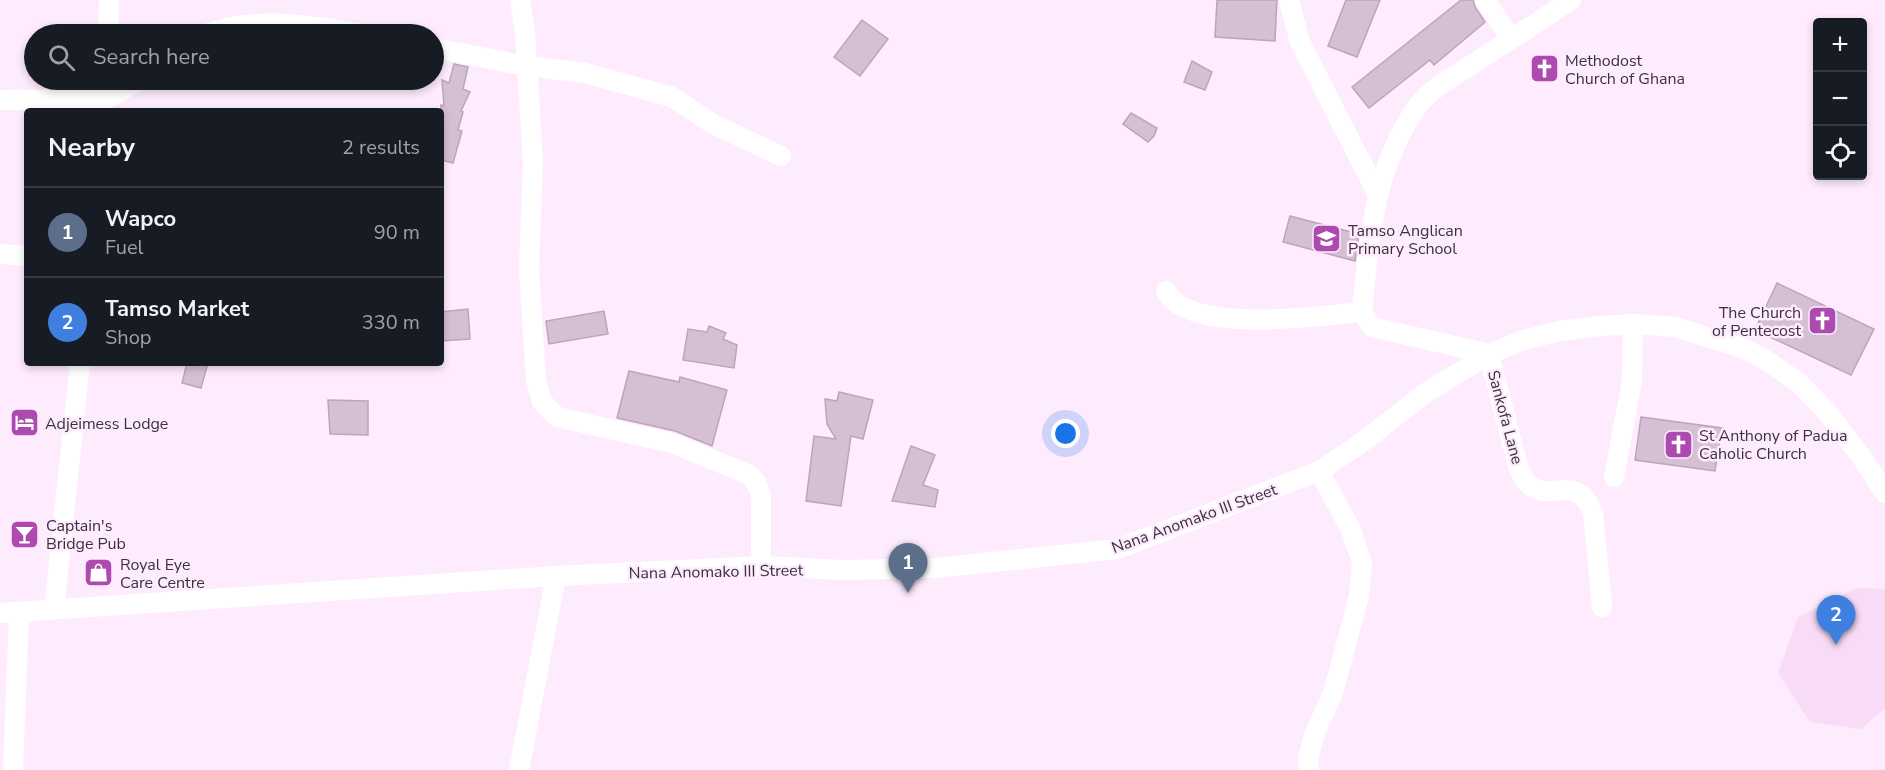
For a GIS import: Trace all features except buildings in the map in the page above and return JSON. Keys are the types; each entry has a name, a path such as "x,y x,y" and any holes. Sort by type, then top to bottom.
{"street":[{"path":"108,24 109,0"},
{"path":"520,0 533,161 529,270 536,380 542,402 557,417 672,443 750,475 761,495 761,566"},
{"path":"1289,0 1300,42 1377,193"},
{"path":"1485,0 1511,39"},
{"path":"1489,354 1372,327 1362,312 1365,269 1377,193 1395,147 1418,106 1443,84 1571,0"},
{"path":"444,50 527,66 585,73 672,97 713,124 781,156"},
{"path":"0,100 107,96"},
{"path":"0,254 24,256"},
{"path":"1166,291 1175,302 1195,311 1222,318 1273,321 1362,312"},
{"path":"1614,477 1632,381 1633,324"},
{"name":"Nana Anomako III Street","path":"10,612 556,576 761,566 844,570 935,568 1118,549 1319,471 1357,446 1427,392 1489,354 1521,341 1559,331 1633,324 1675,327 1745,349 1769,362 1800,384 1825,410 1862,456 1885,492"},
{"name":"Sankofa Lane","path":"1489,354 1518,466 1526,482 1542,491 1553,492 1567,489 1580,493 1587,499 1593,513 1602,607"},
{"path":"54,609 80,366"},
{"path":"1309,770 1308,759 1314,735 1333,693 1359,596 1362,562 1351,530 1319,471"},
{"path":"519,770 556,576"},
{"path":"10,612 13,770"}],"shaded area":[{"path":"1856,588 1885,589 1885,708 1861,729 1810,722 1778,673 1798,617"}],"place":[{"name":"Methodost Church of Ghana","path":"1544,69"},
{"name":"Tamso Anglican Primary School","path":"1327,239"},
{"name":"The Church of Pentecost","path":"1822,321"},
{"name":"Adjeimess Lodge","path":"24,423"},
{"name":"St Anthony of Padua Caholic Church","path":"1678,444"},
{"name":"Captain's Bridge Pub","path":"25,534"},
{"name":"Royal Eye Care Centre","path":"99,573"},
{"name":"Wapco","path":"908,593"},
{"name":"Tamso Market","path":"1836,645"}]}
